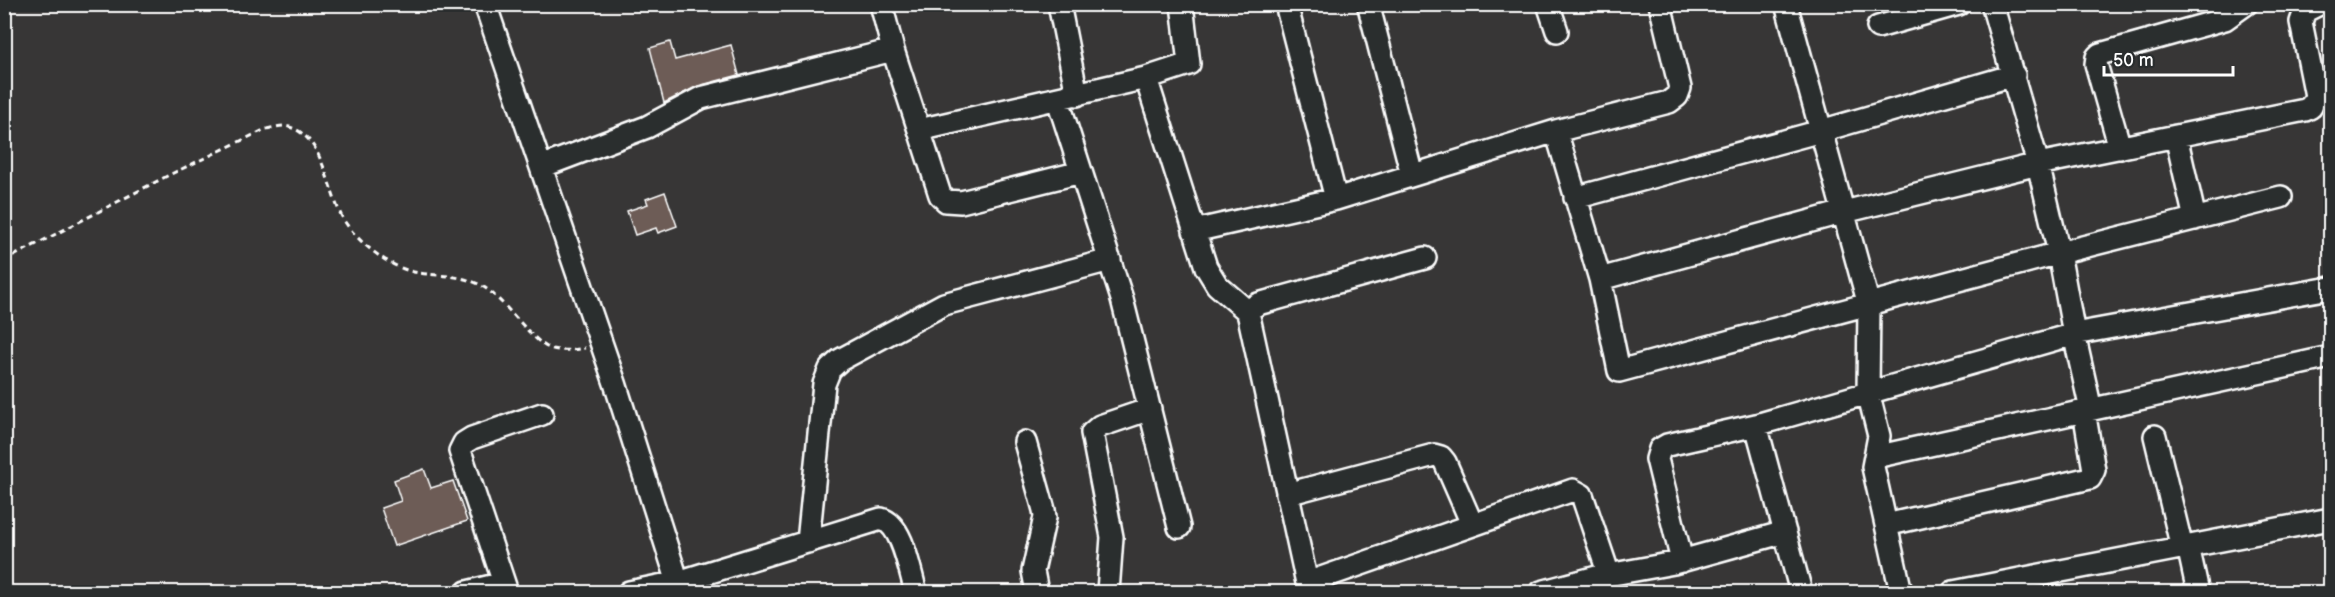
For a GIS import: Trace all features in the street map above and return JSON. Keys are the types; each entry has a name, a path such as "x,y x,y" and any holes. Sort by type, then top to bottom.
{"street":[{"path":"485,4 602,347 679,587"},
{"path":"881,4 893,51 940,195 946,201 961,202 1081,172"},
{"path":"1059,4 1067,98 1081,172 1110,260 1179,527"},
{"path":"919,130 1067,98 1146,78 1189,64 1182,4"},
{"path":"1286,4 1336,199"},
{"path":"1548,4 1557,31"},
{"path":"1194,231 1336,199 1556,131 1669,102 1677,96 1680,88 1660,4"},
{"path":"1786,4 1869,305 1868,392 1879,436 1873,466 1901,592"},
{"path":"1878,27 1925,9 1959,4"},
{"path":"1886,525 2090,478 2094,470 2087,411 2059,253 2038,164 1992,4"},
{"path":"2120,148 2096,64 2097,57 2105,51 2224,19 2246,4"},
{"path":"1600,279 1844,212 2038,164 2305,110 2311,107 2316,96 2301,21 2307,6"},
{"path":"1369,7 1412,175"},
{"path":"541,167 646,127 700,98 893,51"},
{"path":"1575,198 1821,131 2014,75"},
{"path":"1146,78 1210,276 1247,311 1308,588 1567,491 1578,491 1582,495 1609,575"},
{"path":"1556,131 1600,279 1619,371 2059,253 2281,197"},
{"path":"2176,136 2195,219"},
{"path":"1247,311 1258,304 1425,258"},
{"path":"808,542 824,384 830,369 852,353 944,304 1110,260"},
{"path":"1682,561 1657,454 1667,446 1756,425 2074,334 2331,288"},
{"path":"1875,457 2331,357"},
{"path":"1108,592 1112,537 1092,433 1100,426 1149,409"},
{"path":"467,592 505,588 460,451 464,443 472,438 542,414"},
{"path":"1756,425 1801,592"},
{"path":"2155,436 2198,592"},
{"path":"1026,442 1045,517 1033,570 1037,592"},
{"path":"1287,494 1434,455 1441,457 1445,462 1472,525"},
{"path":"629,592 679,587 881,519 888,521 899,534 916,592"},
{"path":"1953,592 2331,519"},
{"path":"1543,592 1609,575 1682,561 1785,532"}],"path":[{"path":"4,261 169,175 266,129 283,126 299,131 311,142 324,165 334,198 345,222 357,237 392,264 410,271 461,278 482,285 501,300 546,347 562,351 602,347"}],"building":[{"path":"670,42 675,60 731,45 739,75 698,86 664,103 650,48"},
{"path":"665,192 677,226 658,233 656,228 635,235 627,211 648,204 646,199"},
{"path":"424,469 431,488 453,481 467,521 394,546 381,508 401,501 394,480"}]}
